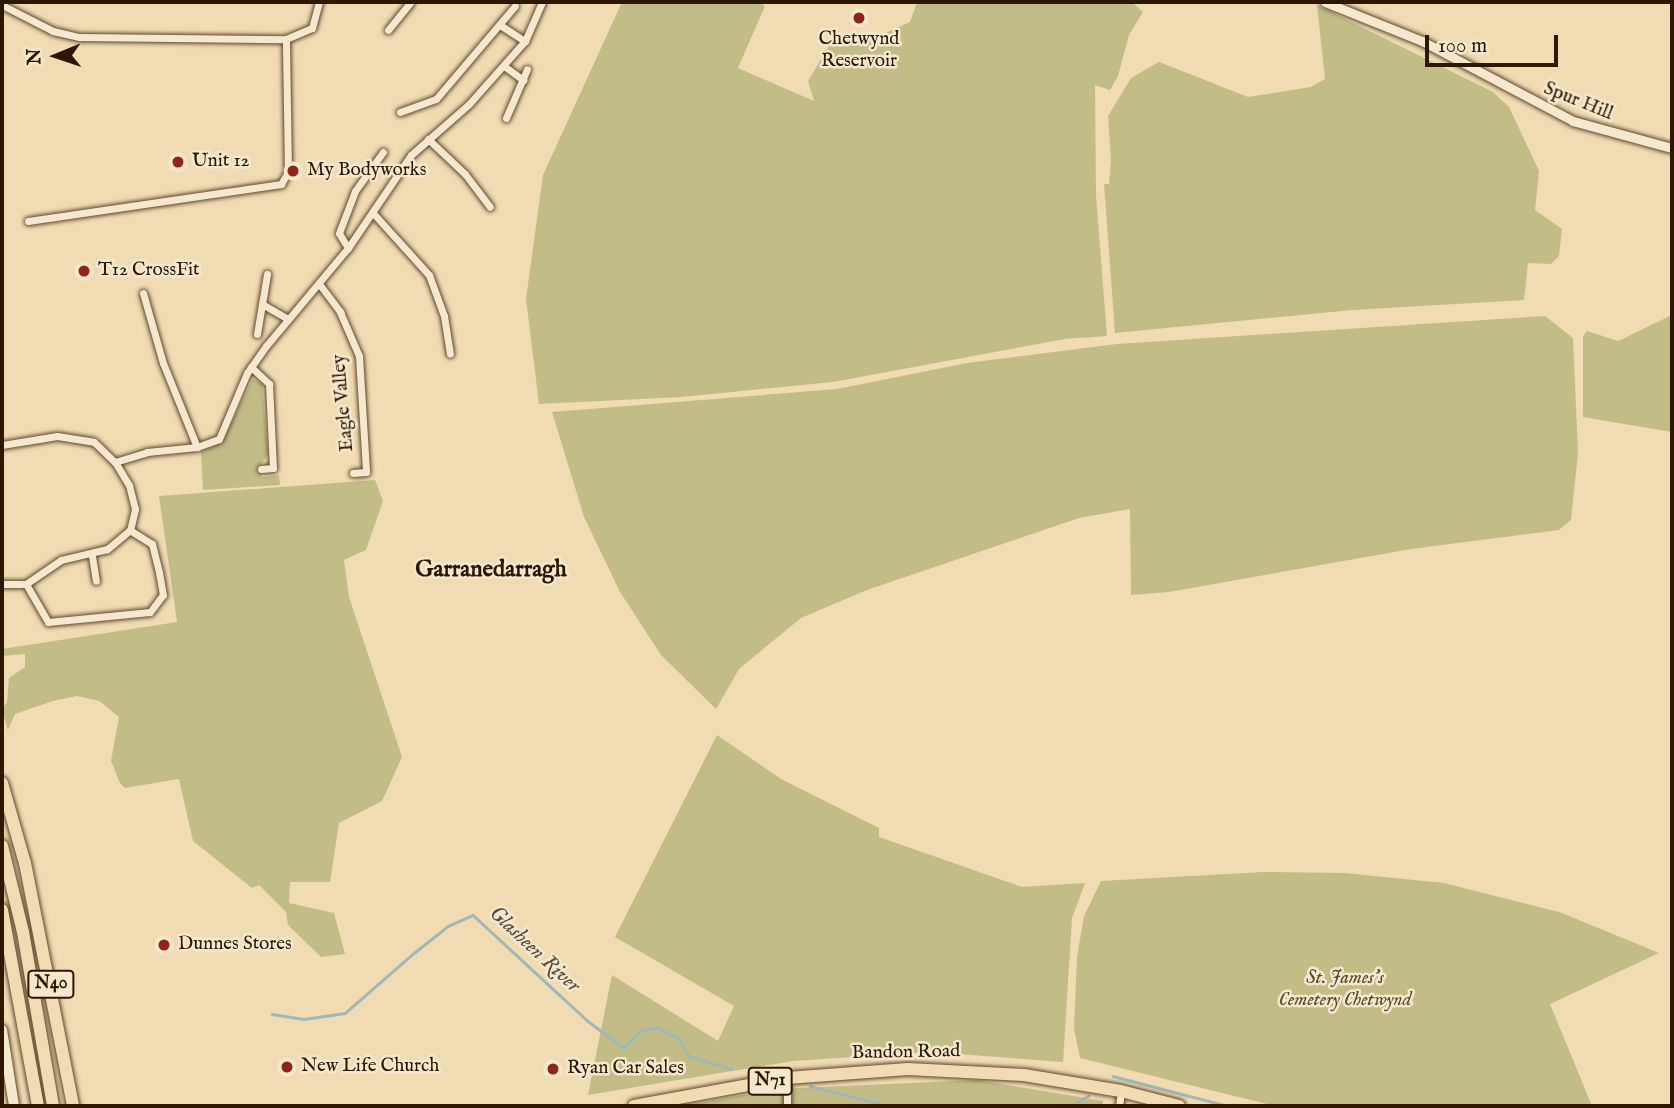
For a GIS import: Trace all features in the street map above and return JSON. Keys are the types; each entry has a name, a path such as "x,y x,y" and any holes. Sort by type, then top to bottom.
{"main road":[{"name":"N40","path":"2,783 25,863 73,1106"},
{"name":"N40","path":"2,846 23,932 53,1106"},
{"name":"N40","path":"2,911 38,1106"},
{"path":"2,1030 14,1106"},
{"name":"Bandon Road","path":"634,1106 787,1078 955,1070 1121,1091 1178,1106"}],"street":[{"path":"2,5 53,31 80,37 286,39 312,28 319,2"},
{"path":"388,30 411,2"},
{"path":"115,462 148,452 197,447 219,439 251,367 348,248 397,173 428,139 504,66 524,41 542,2"},
{"name":"Spur Hill","path":"1325,2 1422,41 1573,121 1672,148"},
{"path":"400,112 436,99 515,6"},
{"path":"500,25 524,41"},
{"path":"28,221 281,184 288,172 286,39"},
{"path":"504,66 523,80"},
{"path":"506,118 527,69"},
{"path":"428,139 465,174 490,207"},
{"path":"348,248 339,233 355,191 383,152"},
{"path":"373,213 429,275 444,316 450,354"},
{"path":"257,334 267,274"},
{"name":"Eagle Valley","path":"320,285 340,312 359,356 366,472 352,473"},
{"path":"143,293 163,363 197,447"},
{"path":"262,304 288,319"},
{"path":"251,367 269,384 273,468 261,469"},
{"path":"2,445 41,437 75,437 98,445 115,462 134,500 130,530 92,556 61,560 26,584 2,584"},
{"path":"26,584 48,622 150,612 163,595 159,572 152,544 130,530"},
{"path":"92,556 96,581"},
{"path":"787,1078 787,1106"},
{"path":"1119,1106 1121,1091"}],"green space":[{"path":"622,2 759,2 765,6 738,68 814,101 808,81 832,41 845,35 867,41 910,22 917,2 1132,2 1143,12 1129,35 1118,76 1110,90 1095,85 1096,195 1107,336 1065,339 833,382 682,397 539,404 526,299 543,175"},
{"path":"1317,5 1493,92 1509,107 1539,171 1535,210 1562,229 1559,256 1551,264 1528,263 1524,300 1352,310 1115,333 1104,184 1109,184 1111,160 1108,116 1131,78 1159,62 1248,97 1311,87 1325,79"},
{"path":"1672,315 1672,432 1583,417 1583,336 1587,331 1618,341"},
{"path":"1545,316 1573,338 1578,453 1571,520 1559,530 1411,549 1169,592 1131,595 1130,509 1079,518 867,590 801,618 739,669 716,709 661,655 620,592 584,517 552,412 837,389 967,363 1117,344"},
{"path":"253,379 262,384 268,455 261,464 262,477 279,475 280,485 203,490 201,452 222,443"},
{"path":"375,480 383,501 366,550 344,560 349,597 402,757 382,801 339,823 330,882 290,882 289,903 334,913 345,954 321,957 288,925 286,912 259,885 252,888 193,841 179,779 125,788 120,783 111,761 119,717 99,701 77,696 53,701 15,714 8,730 2,709 7,702 9,678 25,667 25,654 2,656 2,649 177,622 159,496"},
{"path":"717,735 781,779 879,828 879,837 1022,887 1085,883 1072,918 1063,1062 930,1052 793,1061 588,1095 612,975 718,1041 734,1006 615,937"},
{"name":"St. James's Cemetery Chetwynd","path":"1263,872 1345,873 1444,883 1562,913 1659,953 1550,1004 1592,1106 1275,1106 1080,1058 1074,1029 1077,957 1084,916 1101,881"},
{"path":"977,1080 1103,1101 1103,1106 686,1105 778,1089"}],"waterway":[{"name":"Glasheen River","path":"272,1014 304,1019 345,1013 448,926 473,915 588,1021 624,1048 641,1031 657,1027 679,1038 689,1056 732,1069"},
{"name":"Glasheen River","path":"1113,1076 1228,1106"},
{"name":"Glasheen River","path":"810,1086 889,1106"},
{"name":"Glasheen River","path":"1070,1106 1088,1096"}],"place":[{"name":"Chetwynd Reservoir","path":"859,18"},
{"name":"Unit 12","path":"178,162"},
{"name":"My Bodyworks","path":"293,171"},
{"name":"T12 CrossFit","path":"84,271"},
{"name":"Dunnes Stores","path":"164,945"},
{"name":"New Life Church","path":"287,1067"},
{"name":"Ryan Car Sales","path":"553,1069"}],"district":[{"name":"Garranedarragh","path":"491,570"}]}
